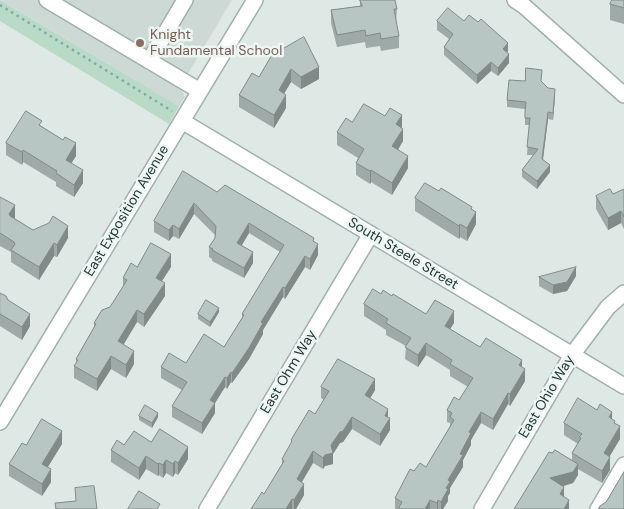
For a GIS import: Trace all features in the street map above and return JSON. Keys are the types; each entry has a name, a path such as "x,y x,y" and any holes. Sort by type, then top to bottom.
{"street":[{"path":"47,0 200,91"},
{"path":"149,61 186,0"},
{"name":"East Exposition Avenue","path":"0,422 255,0"},
{"path":"521,2 624,95"},
{"name":"South Steele Street","path":"182,121 624,386"},
{"name":"East Ohm Way","path":"207,509 371,234"},
{"name":"East Ohio Way","path":"482,509 572,355 608,307 624,293"},
{"path":"598,509 624,465"}],"path":[{"path":"0,5 173,112 182,121"}],"shaded area":[{"name":"Knight Fundamental School","path":"1,0 232,0 180,87 185,97 179,106"}],"green space":[{"path":"0,0 179,106 169,124 0,21"}],"building":[{"path":"360,0 395,0 397,9 394,9 399,36 381,39 380,33 366,36 365,30 337,35 331,10 362,6"},
{"path":"612,0 624,0 624,8 610,4"},
{"path":"448,8 464,21 469,15 478,22 481,19 508,43 503,49 509,54 498,68 491,62 477,75 444,47 453,34 437,21"},
{"path":"304,37 319,67 301,77 291,69 279,90 286,95 274,115 239,95 252,73 259,77 276,48 280,50"},
{"path":"526,68 542,70 541,81 548,88 555,89 553,113 548,112 542,159 550,165 537,181 522,170 538,149 527,147 530,118 525,118 526,102 507,100 509,80 525,81"},
{"path":"364,104 385,116 390,108 402,115 396,124 403,129 392,146 408,156 392,183 356,163 364,149 337,132 346,118 352,122"},
{"path":"26,111 42,121 39,125 63,140 65,137 76,143 66,160 83,170 74,185 56,173 57,171 23,150 22,152 6,143"},
{"path":"183,171 217,192 225,185 314,238 313,241 318,244 310,259 305,256 285,288 283,287 261,322 263,323 249,348 232,373 227,378 225,377 210,400 215,403 202,423 172,406 187,382 161,367 169,353 186,363 204,334 224,347 284,245 249,223 237,243 253,252 244,268 209,247 215,238 216,226 194,203 179,229 173,225 169,230 154,221"},
{"path":"425,183 439,191 441,188 472,207 471,209 476,212 467,228 460,224 459,226 415,198"},
{"path":"610,189 613,194 624,189 624,217 621,211 608,218 596,196"},
{"path":"0,197 15,205 9,214 10,216 33,230 49,223 53,216 68,226 57,245 54,243 39,267 11,250 15,244 14,242 0,233"},
{"path":"151,243 171,254 156,278 165,283 144,314 137,310 118,341 134,351 126,365 111,356 97,379 74,366 78,360 76,359 102,310 110,307 127,280 123,278 131,263 137,267"},
{"path":"576,267 567,282 553,285 539,277"},
{"path":"373,289 381,294 383,290 392,296 393,294 426,314 435,300 454,311 445,326 480,347 486,338 522,360 519,365 525,369 493,419 481,412 469,432 471,433 460,454 463,455 448,480 450,482 446,488 448,489 441,502 438,500 437,503 430,500 425,509 398,509 402,502 395,498 410,469 414,471 420,463 426,467 454,420 450,417 452,413 447,410 454,397 459,400 473,378 450,364 452,360 426,343 418,355 405,347 411,338 386,323 388,319 364,304"},
{"path":"0,293 30,314 22,327 0,314"},
{"path":"206,300 219,308 210,322 198,314"},
{"path":"338,359 375,379 365,395 388,409 385,416 390,418 380,434 352,417 331,445 333,453 325,455 323,458 313,451 297,479 304,484 286,509 251,509 262,492 264,494 284,461 282,459 291,440 309,410 315,414 329,391 321,387"},
{"path":"578,398 597,410 600,404 612,412 609,417 620,426 604,453 610,457 602,471 572,453 582,434 564,423"},
{"path":"145,405 158,413 152,423 139,416"},
{"path":"42,419 62,431 42,464 51,469 42,484 9,464 22,443 26,445"},
{"path":"160,429 188,447 178,463 175,461 173,464 166,460 163,465 158,464 146,456 139,468 111,450 117,440 124,445 134,431 151,442"},
{"path":"555,450 578,464 573,472 550,478 564,487 560,494 569,500 564,509 514,509 549,452 552,453"},
{"path":"624,472 624,509 598,509 606,502"},
{"path":"94,486 97,509 56,509 55,503 76,501 75,488"},
{"path":"139,491 160,504 157,509 128,509"}],"place":[{"name":"Knight Fundamental School","path":"140,43"}]}
